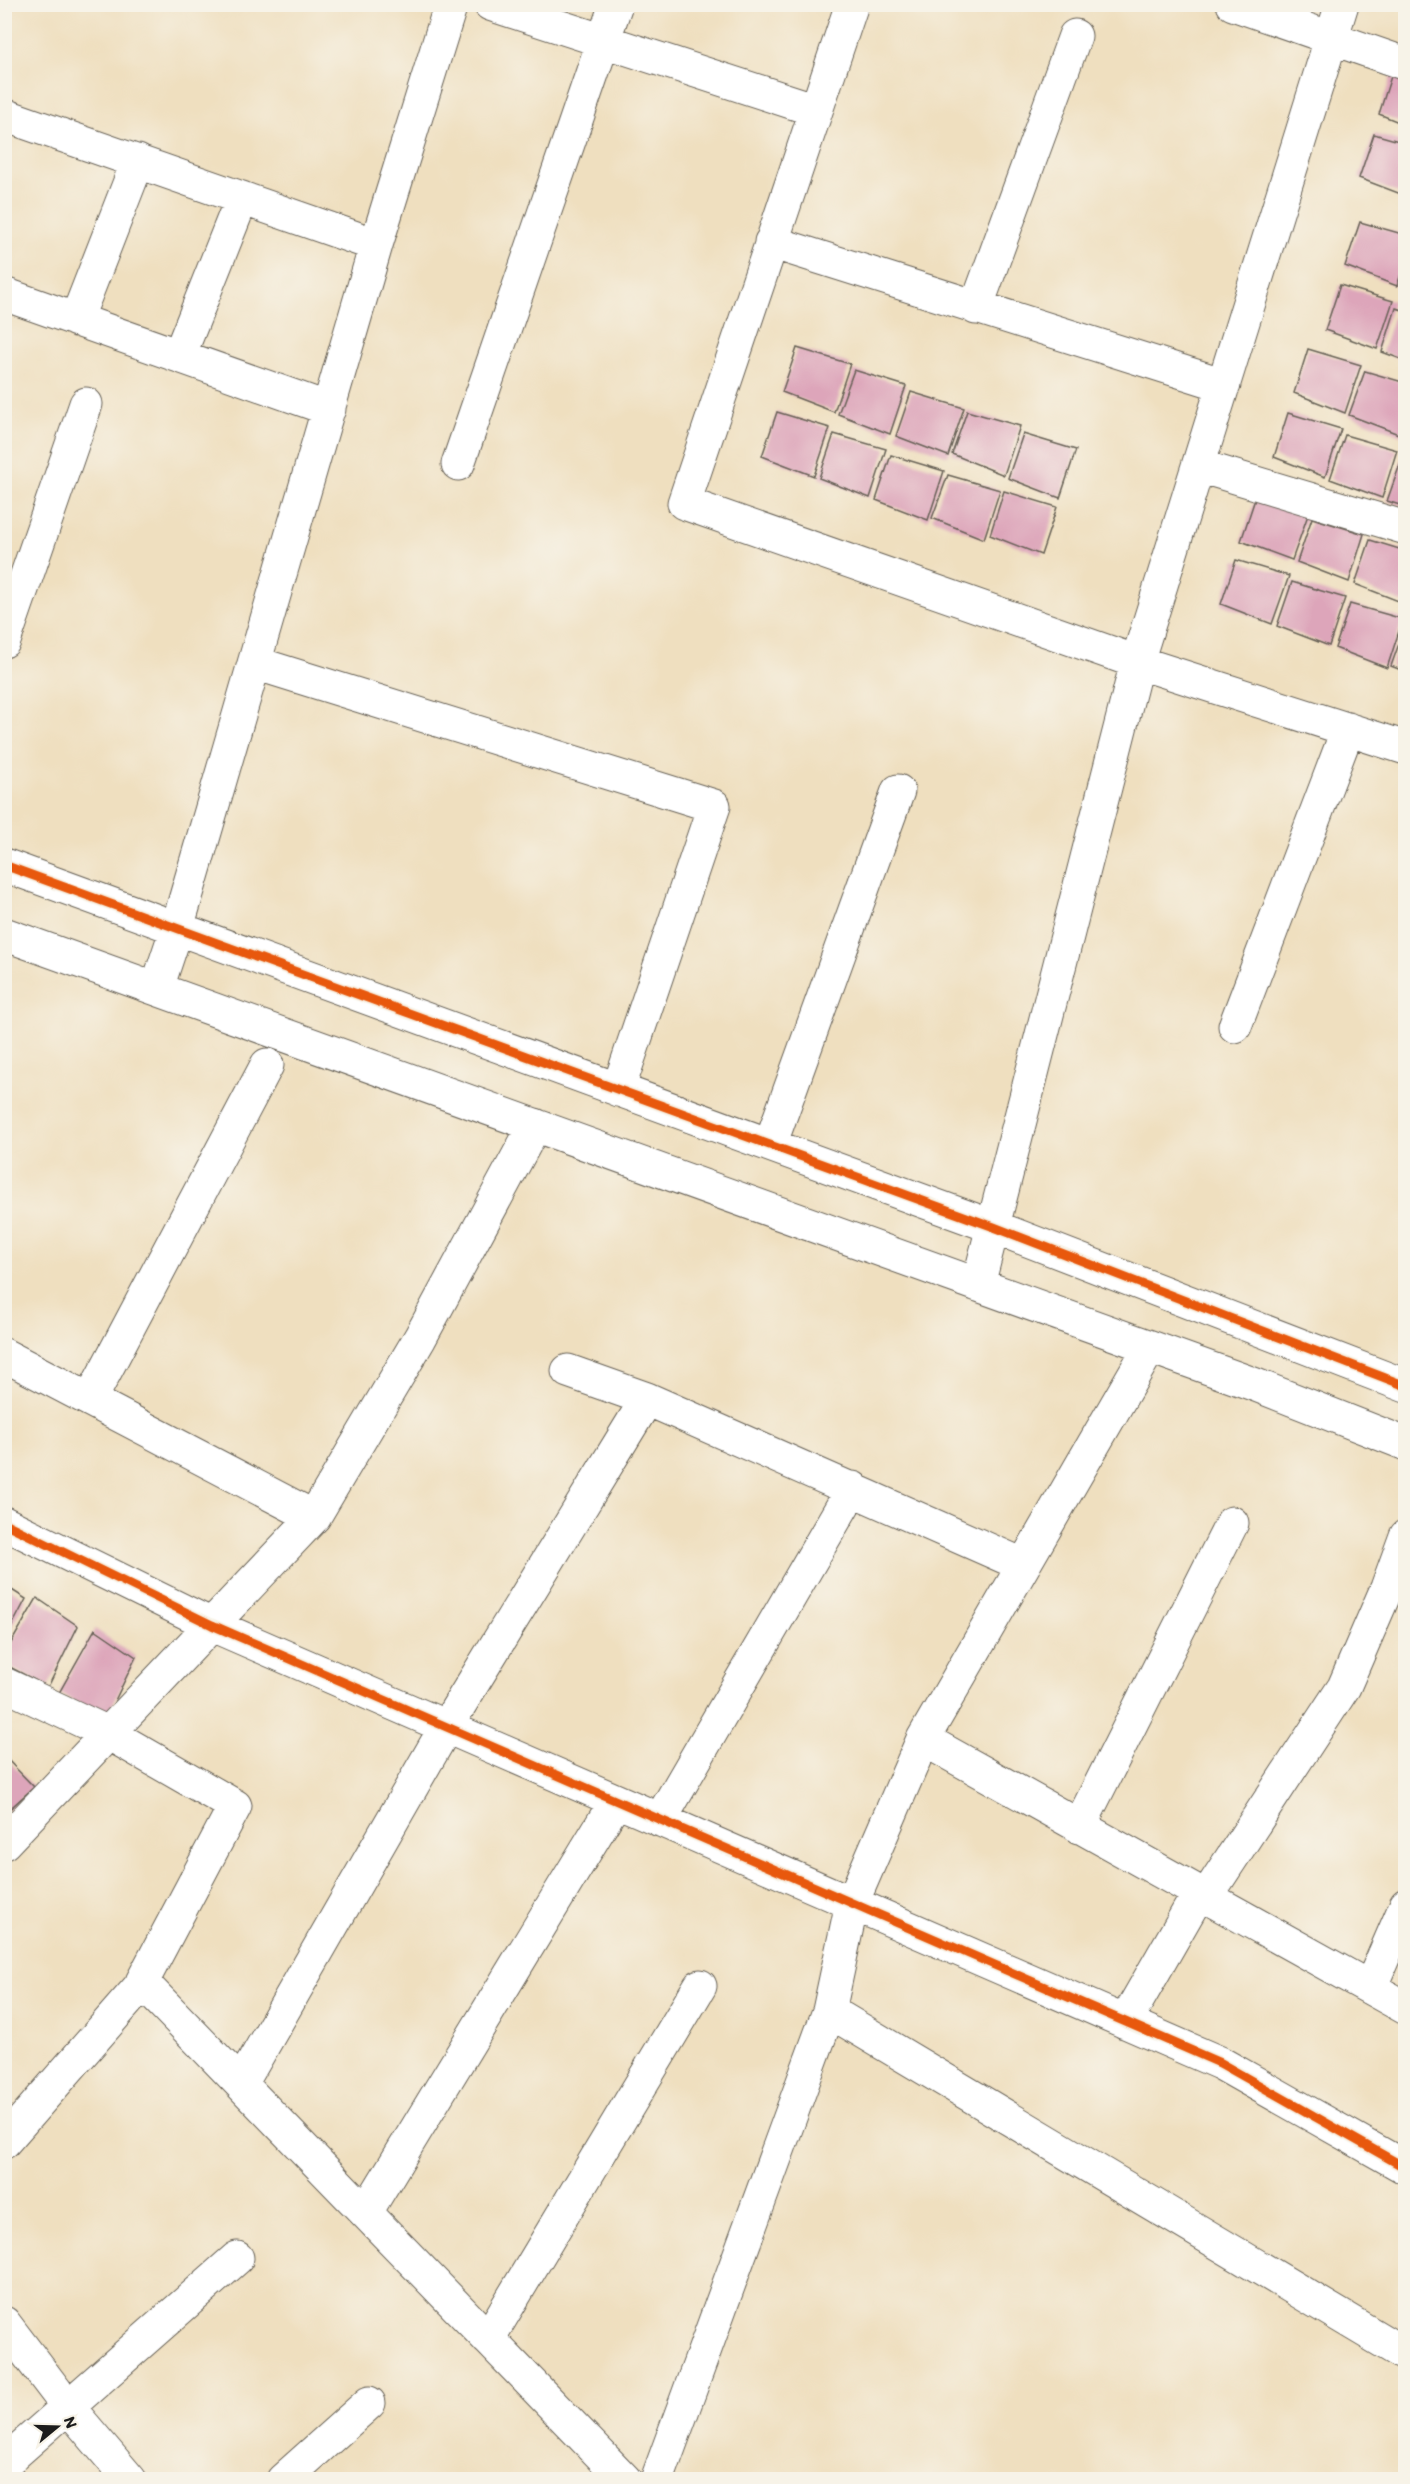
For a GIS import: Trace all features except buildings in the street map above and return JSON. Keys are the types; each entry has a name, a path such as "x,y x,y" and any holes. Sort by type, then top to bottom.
{"street":[{"path":"157,988 177,928 376,245 452,4"},
{"path":"490,4 816,110"},
{"path":"458,464 616,4"},
{"path":"852,4 684,503 1137,662 1406,747"},
{"path":"1233,4 1406,64"},
{"path":"978,1285 1137,662 1342,4"},
{"path":"976,308 1075,36"},
{"path":"4,115 376,245"},
{"path":"76,320 138,161"},
{"path":"179,356 242,198"},
{"path":"771,242 1224,385"},
{"path":"4,294 329,409"},
{"path":"4,641 86,404"},
{"path":"1199,466 1406,528"},
{"path":"255,663 714,806 618,1090"},
{"path":"1235,1026 1347,729"},
{"path":"770,1145 898,791"},
{"path":"4,865 994,1227 1406,1386"},
{"path":"4,933 1256,1385 1406,1444"},
{"path":"90,1400 267,1065"},
{"path":"4,1843 314,1517 420,1338 534,1125"},
{"path":"657,2480 829,2011 852,1903 922,1739 1150,1347"},
{"path":"4,1355 314,1517"},
{"path":"568,1371 647,1399 1023,1565"},
{"path":"241,2084 446,1727 647,1399"},
{"path":"660,1820 853,1488"},
{"path":"4,1523 212,1624 1220,2063 1406,2168"},
{"path":"1079,1827 1232,1523"},
{"path":"1125,2022 1203,1895 1344,1687 1387,1588 1406,1536"},
{"path":"4,1684 108,1733 235,1806 143,1983 4,2142"},
{"path":"922,1739 1406,2008"},
{"path":"366,2212 616,1801"},
{"path":"1370,1988 1406,1905"},
{"path":"143,1983 625,2480"},
{"path":"488,2339 700,1986"},
{"path":"829,2011 1406,2355"},
{"path":"4,2463 237,2258"},
{"path":"4,2323 68,2407 130,2480"},
{"path":"283,2480 369,2403"}],"cycle path":[{"path":"4,865 994,1227 1406,1386"},
{"path":"4,1523 212,1625 1220,2063 1406,2168"}]}
